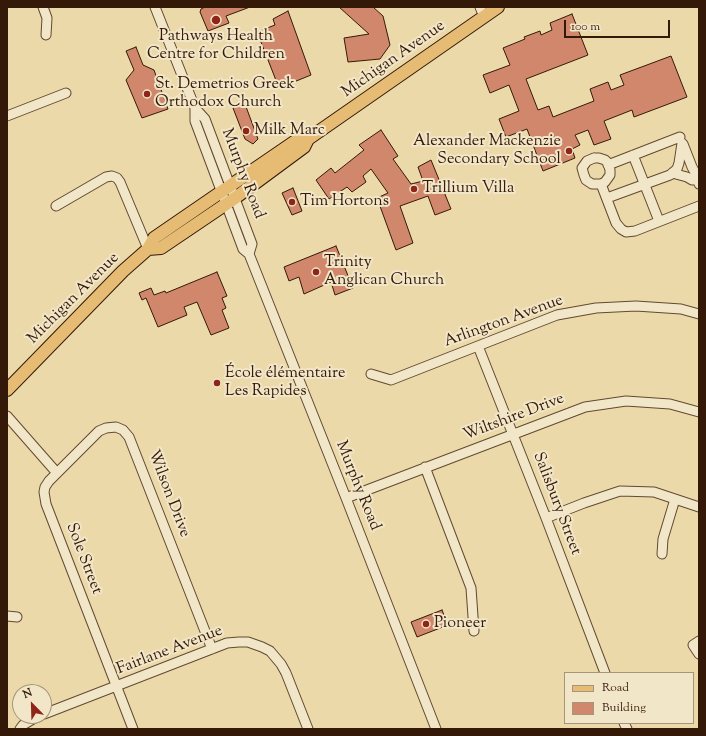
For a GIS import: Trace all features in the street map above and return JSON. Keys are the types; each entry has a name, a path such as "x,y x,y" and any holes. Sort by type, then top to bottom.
{"main road":[{"name":"Michigan Avenue","path":"148,249 161,248 230,201 304,148 308,139 482,12 498,7"},
{"name":"Michigan Avenue","path":"7,390 123,271 148,249 154,238 297,140 308,139"}],"street":[{"path":"43,7 47,18 46,36"},
{"name":"Murphy Road","path":"156,7 195,108 195,121 230,201 252,244 249,254 436,729"},
{"path":"7,116 66,93"},
{"path":"608,165 680,137"},
{"path":"607,198 670,175 677,169 679,163 680,137"},
{"path":"680,137 699,180 699,186"},
{"path":"633,155 659,221"},
{"path":"594,158 605,160 610,170 610,175 605,182 601,184 592,184 586,180 582,168 587,161 594,158"},
{"path":"672,173 692,180 699,180"},
{"path":"56,206 106,177 112,176 117,178 148,249"},
{"path":"601,184 616,223 626,232 635,231 699,206"},
{"name":"Arlington Avenue","path":"371,374 391,380 557,315 596,308 636,306 681,309 699,314"},
{"name":"Salisbury Street","path":"478,346 546,518 604,672"},
{"name":"Wiltshire Drive","path":"346,498 585,407 626,401 670,404 699,412"},
{"path":"7,416 57,473"},
{"name":"Wilson Drive","path":"57,473 99,432 106,428 116,427 123,430 129,437 212,649"},
{"path":"425,467 471,588 474,631"},
{"name":"Sole Street","path":"57,473 45,487 44,492 46,504 132,729"},
{"path":"546,518 620,491 654,492 699,506"},
{"path":"662,554 662,538 675,499"},
{"path":"7,616 17,618"},
{"path":"699,641 693,645 699,654"},
{"name":"Fairlane Avenue","path":"52,711 227,643 248,642 270,651 280,664 286,673 308,729"}],"building":[{"name":"Pathways Health Centre for Children","path":"205,7 250,7 226,16 229,23 208,31 200,12 201,9"},
{"path":"339,7 373,7 383,16 390,45 380,59 348,62 344,38 369,34"},
{"path":"288,11 311,75 279,88 257,32 275,25 273,19"},
{"path":"572,14 588,55 526,79 538,110 549,106 553,117 594,101 590,89 608,82 611,90 624,85 620,75 671,56 687,97 634,117 632,110 604,121 611,139 594,145 588,130 575,135 580,145 572,149 575,158 543,171 527,129 506,137 499,119 519,111 509,85 490,93 483,75 510,65 503,48 525,39 524,37 540,31 541,35 552,30 550,23"},
{"name":"St. Demetrios Greek Orthodox Church","path":"136,47 143,65 154,70 168,109 142,118 126,80 134,70 126,51"},
{"path":"245,104 258,139 253,144 245,139 233,108"},
{"name":"Trillium Villa","path":"381,130 398,156 393,159 411,184 423,181 418,167 431,160 451,209 435,215 428,196 400,206 413,243 396,250 377,198 388,193 371,169 363,176 366,182 352,192 347,187 329,199 316,180 331,168 335,173 364,150 359,145"},
{"name":"Tim Hortons","path":"293,188 302,211 292,215 282,193"},
{"name":"Trinity Anglican Church","path":"336,246 353,288 335,295 331,282 304,294 299,277 289,281 284,267"},
{"path":"217,272 227,296 222,298 226,308 222,310 229,328 211,335 197,302 184,307 187,315 158,327 146,298 142,300 139,293 151,288 154,295 165,291 166,293"},
{"path":"442,610 448,625 417,637 411,622"}],"place":[{"name":"Pathways Health Centre for Children","path":"216,20"},
{"name":"St. Demetrios Greek Orthodox Church","path":"147,94"},
{"name":"Milk Marc","path":"246,131"},
{"name":"Alexander Mackenzie Secondary School","path":"569,151"},
{"name":"Trillium Villa","path":"414,189"},
{"name":"Tim Hortons","path":"292,202"},
{"name":"Trinity Anglican Church","path":"316,272"},
{"name":"École élémentaire Les Rapides","path":"217,383"},
{"name":"Pioneer","path":"426,624"}]}
